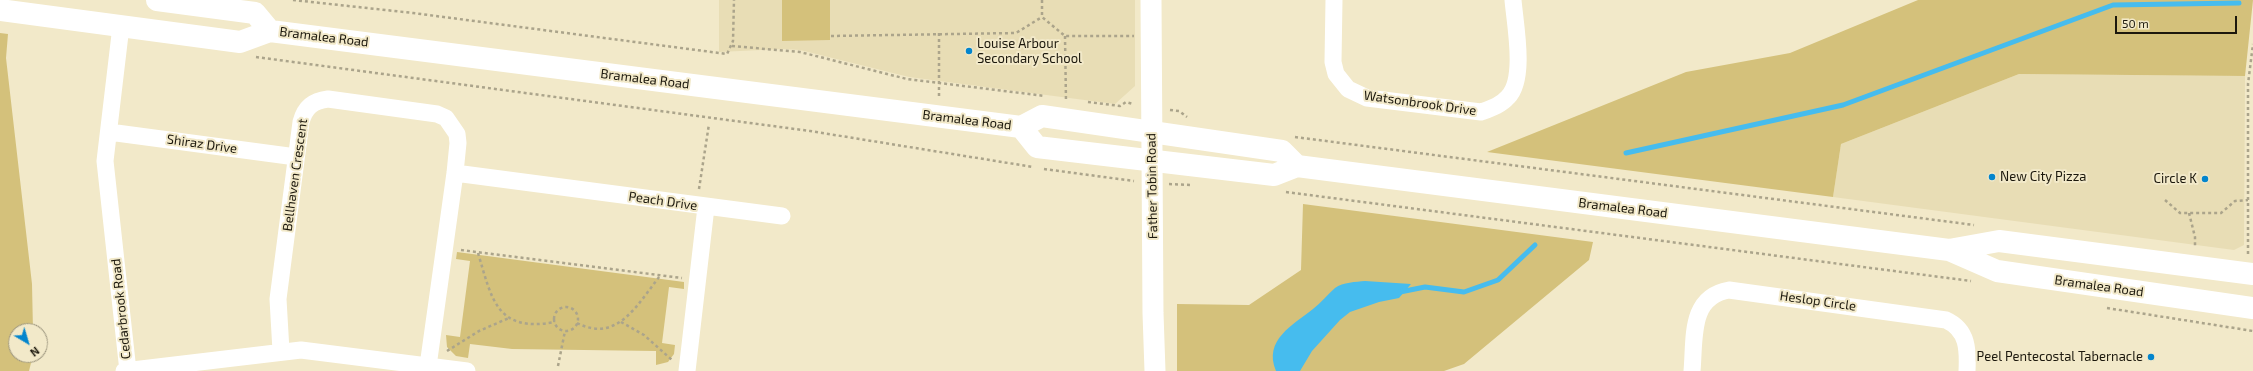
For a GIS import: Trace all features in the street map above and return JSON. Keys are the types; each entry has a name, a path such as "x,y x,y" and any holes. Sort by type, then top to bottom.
{"main road":[{"name":"Bramalea Road","path":"157,0 255,13 270,31"},
{"name":"Bramalea Road","path":"0,10 240,42 270,31 1021,127 1042,116 1065,109 1152,132 1282,152 1297,166"},
{"name":"Bramalea Road","path":"1021,127 1037,147 1274,175 1297,166 1949,250 1997,271 2253,308"},
{"name":"Bramalea Road","path":"1949,250 1999,241 2253,274"}],"street":[{"name":"Father Tobin Road","path":"1151,0 1155,371"},
{"name":"Watsonbrook Drive","path":"1334,0 1333,62 1336,74 1348,89 1367,98 1482,112 1499,105 1510,96 1516,85 1518,71 1514,0"},
{"name":"Cedarbrook Road","path":"121,26 105,161 128,370 281,351 307,350 467,371"},
{"name":"Bellhaven Crescent","path":"281,351 278,299 303,114 312,103 328,99 437,114 446,118 457,134 458,143 455,173 428,366"},
{"name":"Shiraz Drive","path":"109,132 296,157"},
{"name":"Peach Drive","path":"455,173 702,201 686,371"},
{"path":"702,201 782,216"},
{"name":"Heslop Circle","path":"1692,371 1699,311 1710,296 1718,292 1730,290 1946,320 1954,324 1965,339 1968,348 1967,371"},
{"path":"124,371 128,370"}],"path":[{"path":"293,0 413,13 727,54 732,46 734,0"},
{"path":"1042,0 1042,17"},
{"path":"831,36 939,33 1016,33 1042,17"},
{"path":"1042,17 1065,36 1137,36"},
{"path":"938,117 941,83 939,33"},
{"path":"1065,36 1065,109"},
{"path":"2240,254 2248,253 2248,84 2253,44"},
{"path":"732,46 800,52 907,79 1050,97"},
{"path":"249,56 810,130 1124,181"},
{"path":"1058,98 1065,109"},
{"path":"1065,109 1074,100"},
{"path":"1081,101 1120,106 1126,102"},
{"path":"702,201 708,124"},
{"path":"1293,136 1976,225"},
{"path":"1190,186 1195,184"},
{"path":"1279,191 1977,282"},
{"path":"2165,200 2180,213 2221,213 2235,201 2248,200"},
{"path":"2189,213 2195,237 2195,254"},
{"path":"456,250 687,279"},
{"path":"478,253 496,307 516,322 529,325 554,322"},
{"path":"577,323 593,329 602,330 622,322 661,275"},
{"path":"568,308 575,312 577,323 573,329 565,331 558,328 554,322 557,311 568,308"},
{"path":"2115,309 2253,331"},
{"path":"447,351 479,331 509,318"},
{"path":"622,322 644,335 673,361"},
{"path":"558,366 565,331"}],"shaded area":[{"name":"Louise Arbour Secondary School","path":"719,0 1135,0 1135,86 1115,104 909,77 800,50 782,49 719,52"},
{"path":"782,0 830,0 830,40 782,41"},
{"path":"1918,0 2253,0 2245,76 2019,74 1841,144 1833,197 1487,152 1686,72 1790,53"},
{"path":"0,33 8,34 6,58 32,284 33,323 8,323 8,363 31,363 29,371 0,371"},
{"path":"2019,74 2245,76 2244,245 2234,250 1833,197 1841,144"},
{"path":"1303,204 1593,242 1589,260 1464,364 1444,371 1177,371 1177,304 1249,305 1301,270"},
{"path":"457,252 684,282 684,289 669,287 662,343 675,345 674,354 668,362 656,365 656,351 512,349 470,344 468,358 456,356 447,347 446,335 460,337 470,261 456,259"}],"water":[{"path":"1365,281 1411,284 1399,298 1379,302 1350,312 1340,320 1312,351 1300,371 1276,371 1273,360 1273,350 1282,334 1316,307 1338,286 1346,283"}],"waterway":[{"path":"1626,153 1843,105 2113,5 2239,3"},
{"path":"1400,292 1425,287 1464,292 1498,280 1535,245"}],"place":[{"name":"Louise Arbour Secondary School","path":"969,51"},
{"name":"New City Pizza","path":"1992,177"},
{"name":"Circle K","path":"2205,179"},
{"name":"Peel Pentecostal Tabernacle","path":"2151,357"}]}
